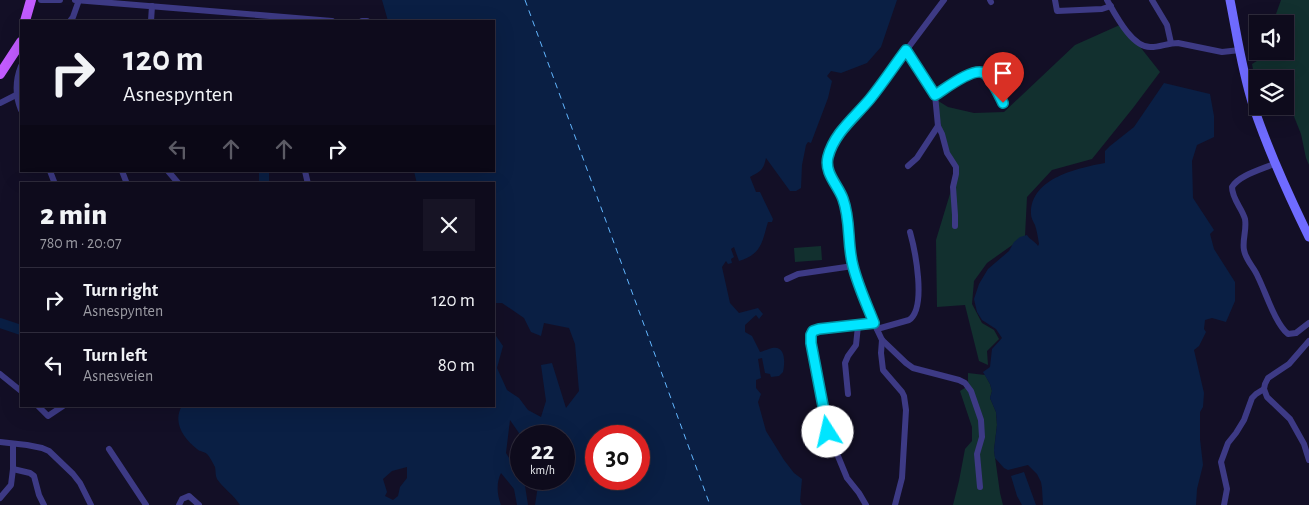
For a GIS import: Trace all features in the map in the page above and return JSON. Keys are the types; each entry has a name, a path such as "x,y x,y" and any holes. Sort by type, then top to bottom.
{"main road":[{"path":"25,20 31,0"},
{"path":"30,20 36,0"},
{"path":"1230,0 1253,105 1309,237"},
{"path":"0,74 11,56 20,34"},
{"path":"11,56 20,44"}],"street":[{"path":"41,0 60,0"},
{"path":"71,20 77,0 298,20"},
{"path":"944,0 869,100 848,122 837,138 827,165 843,199 848,220 852,266 882,340 913,368 959,380 968,386 982,427 982,437 977,454 980,487"},
{"path":"1055,0 1057,11 1102,10 1109,3 1138,44 1150,47 1171,43 1222,52 1240,50"},
{"path":"1152,0 1167,25 1171,43"},
{"path":"152,6 152,20"},
{"path":"906,50 935,95 938,126 947,154 956,167 953,187 954,226"},
{"path":"20,70 16,86 16,95 20,107"},
{"path":"935,95 968,75 980,72 988,77 1003,103"},
{"path":"0,103 16,95"},
{"path":"908,166 917,158 938,126"},
{"path":"1276,163 1247,175 1233,185 1232,189 1245,224 1243,244 1245,254 1283,330 1288,334 1296,334 1309,323"},
{"path":"169,172 177,182"},
{"path":"866,505 847,478 828,432 811,335 813,331 830,327 875,326 913,318 918,304 916,260 910,232"},
{"path":"787,279 798,274 852,266"},
{"path":"848,394 845,362 856,345 858,326"},
{"path":"882,340 880,353 883,370 902,392 906,410 902,478 895,505"},
{"path":"1309,341 1289,364 1268,378 1264,389 1267,397 1290,419 1304,444 1309,460"},
{"path":"0,374 20,391"},
{"path":"1224,505 1227,489 1221,462 1228,444 1244,420 1252,398 1264,389"},
{"path":"39,407 48,416 62,407"},
{"path":"0,442 27,444 48,451 73,474 80,483 91,505"},
{"path":"0,498 10,487 13,469 13,444"},
{"path":"109,449 146,505"},
{"path":"13,469 34,476 38,495 44,505"},
{"path":"179,505 184,497 189,496 199,505"}],"green space":[{"path":"1281,0 1309,0 1309,165 1301,134 1293,115 1294,70 1253,70 1252,64 1259,60 1294,60 1294,15 1276,14"},
{"path":"1122,24 1160,72 1092,159 1052,170 1027,197 1025,236 987,263 974,281 972,304 982,323 994,330 999,339 987,351 988,365 979,361 965,305 937,307 936,240 956,174 948,156 935,99 948,107 974,113 1004,112 1075,45"},
{"path":"821,246 822,260 795,262 794,248"},
{"path":"968,373 985,375 992,391 990,398 996,412 997,425 994,450 1003,505 953,505 965,449 972,441 972,427 960,391 968,386"}],"water":[{"path":"382,0 897,0 881,47 867,63 841,73 831,71 827,76 832,81 828,98 811,143 808,142 806,145 802,165 801,188 796,191 790,191 766,158 761,170 750,177 756,192 760,192 773,219 772,222 768,222 757,251 739,261 734,247 731,249 734,257 731,259 732,263 728,264 726,261 722,267 730,303 739,313 758,308 763,314 759,319 756,315 745,325 745,332 752,336 760,352 777,348 780,349 784,356 783,372 779,376 771,377 770,374 765,373 762,358 758,359 761,378 756,380 756,388 761,394 758,402 766,431 784,460 794,473 802,479 800,502 802,505 535,505 537,490 575,490 575,425 513,425 510,420 506,453 510,459 510,484 501,473 498,489 501,505 240,505 216,478 215,467 206,453 192,445 181,430 178,418 182,407 495,407 495,334 503,346 497,368 507,390 519,398 528,410 541,417 546,401 541,365 552,363 566,408 579,391 575,344 569,328 544,323 541,336 531,332 524,318 502,303 495,303 495,182 417,182 414,172 495,172 495,20 388,20","holes":["407,467 407,478 400,487 398,496 393,500 385,496 387,492 383,479 392,471"]},
{"path":"1164,83 1210,94 1214,116 1214,137 1197,145 1192,161 1193,198 1214,230 1210,234 1214,249 1235,282 1235,301 1226,322 1212,318 1205,320 1204,329 1206,332 1199,346 1194,350 1204,393 1203,407 1200,412 1200,439 1203,465 1197,489 1196,505 1043,505 1041,482 1037,474 1028,465 1008,470 995,458 996,412 990,398 992,391 990,384 983,372 990,367 992,349 1002,338 996,329 982,320 977,312 974,299 979,284 988,269 1009,251 1014,242 1020,237 1027,235 1038,246 1037,232 1031,214 1033,202 1038,192 1047,183 1069,172 1105,163 1105,151 1134,127"},
{"path":"1024,472 1036,505 1022,505 1017,496 1011,476"},
{"path":"514,490 526,490 528,505 517,505"}],"waterway":[{"path":"264,172 264,182"},
{"path":"0,323 20,330"}],"ferry route":[{"path":"525,0 710,505"}],"route":[{"path":"828,432 811,335 813,331 819,329 874,323 852,266 848,220 843,199 827,165 830,151 848,122 869,100 906,50 935,95 968,75 980,72 988,77 1003,103"}]}
